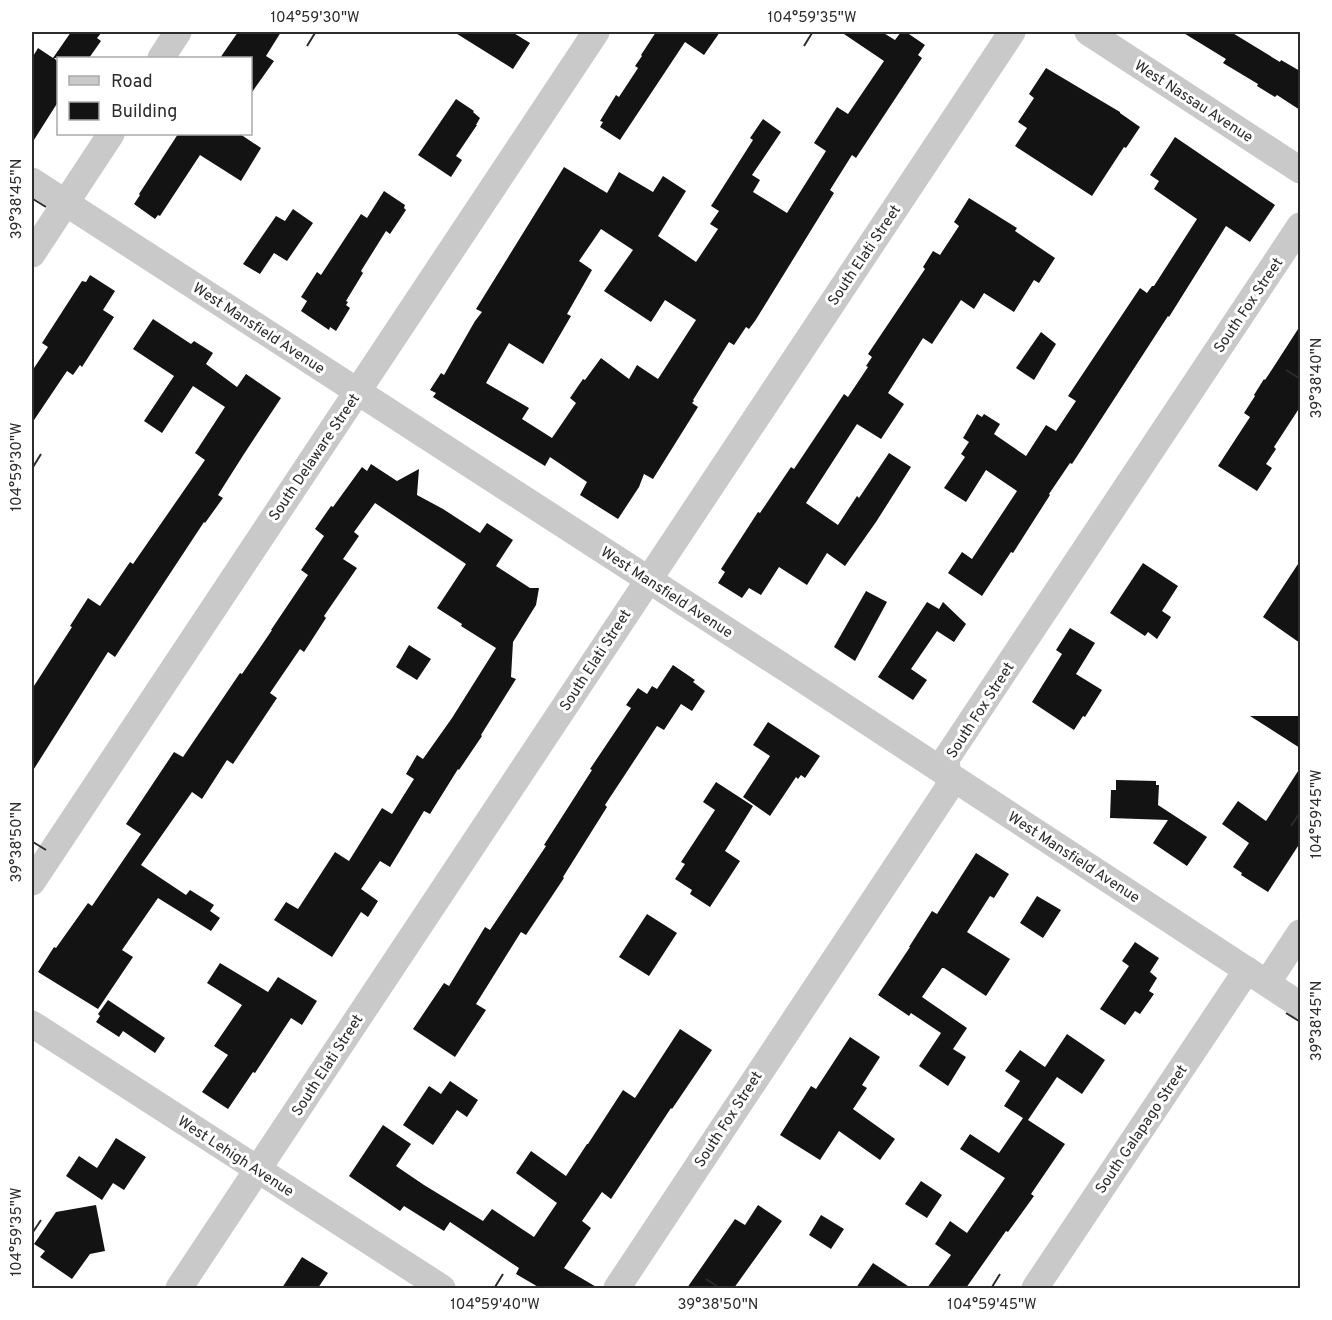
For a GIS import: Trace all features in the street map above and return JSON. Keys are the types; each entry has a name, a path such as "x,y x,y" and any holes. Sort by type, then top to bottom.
{"street":[{"path":"161,57 178,32"},
{"name":"South Delaware Street","path":"32,882 596,32"},
{"name":"South Elati Street","path":"179,1288 1012,32"},
{"name":"West Nassau Avenue","path":"1088,32 1300,170"},
{"path":"32,254 110,135"},
{"name":"West Mansfield Avenue","path":"32,182 947,773 1300,1005"},
{"name":"South Fox Street","path":"616,1288 949,787 946,759 1300,226"},
{"name":"South Galapago Street","path":"1035,1288 1257,976 1300,933"},
{"name":"West Lehigh Avenue","path":"32,1024 442,1288"}],"building":[{"path":"71,32 102,32 97,38 101,41 90,57 54,58 57,61 57,104 32,143 32,58 38,48 53,58"},
{"path":"238,32 281,32 266,56 274,61 252,92 252,57 221,57"},
{"path":"454,32 512,32 530,43 513,69"},
{"path":"656,32 720,32 704,55 685,42 620,140 600,127 603,122 600,121 616,95 619,97 638,68 635,66"},
{"path":"841,32 882,32 895,40 901,32 906,32 925,45 918,55 922,58 856,158 852,155 830,190 834,193 755,321 749,329 746,327 734,345 729,342 693,400 692,403 698,407 653,479 644,474 639,487 618,519 580,495 587,482 550,457 545,466 433,397 436,393 430,390 441,373 444,375 482,312 476,309 564,167 607,193 619,172 653,192 663,176 686,191 658,236 696,262 718,229 710,224 719,211 711,206 753,140 750,138 763,119 781,132 752,175 760,180 753,192 787,213 826,151 814,143 837,107 848,114 884,61","holes":["601,229 633,250 604,291 651,322 665,300 696,320 658,379 637,365 629,379 601,358 570,398 576,403 552,438 522,419 529,408 486,383 509,343 543,364 571,316 567,314 592,270 579,261"]},
{"path":"1182,32 1231,32 1280,62 1281,60 1300,71 1300,110 1277,95 1275,97 1257,86 1258,84 1223,63 1226,59"},
{"path":"1046,68 1120,112 1140,127 1092,196 1015,146 1027,128 1018,122 1034,98 1029,94"},
{"path":"456,99 480,118 456,156 462,160 451,177 418,155"},
{"path":"177,135 242,135 261,148 241,181 200,155 160,216 158,215 155,219 134,204"},
{"path":"1175,137 1275,205 1250,242 1226,226 1169,317 1072,464 1070,463 1049,494 1013,553 1011,552 982,596 948,573 962,552 972,559 1017,491 986,470 966,502 944,488 965,457 961,454 969,442 963,438 977,414 982,417 984,414 1000,424 994,434 1026,456 1046,425 1056,431 1076,401 1068,396 1140,288 1147,293 1154,286 1197,219 1154,189 1159,181 1150,175"},
{"path":"384,191 405,205 406,210 390,234 386,231 361,271 363,273 346,301 348,302 346,305 350,308 336,331 330,327 329,330 301,311 307,301 301,297 317,272 321,275 361,214 367,218"},
{"path":"969,198 1017,228 1015,231 1055,258 1039,283 1034,280 1014,312 984,293 974,309 961,300 932,344 923,338 888,393 904,404 881,439 857,424 806,503 838,525 889,453 911,467 845,566 827,553 807,585 779,567 761,595 749,588 742,598 718,583 725,572 721,569 758,512 760,513 791,467 794,469 844,394 848,397 868,367 866,366 872,357 868,354 925,269 923,267 933,251 940,255 959,226 954,222"},
{"path":"293,209 313,223 287,261 274,253 260,274 243,264 276,216 285,221"},
{"path":"90,275 115,291 103,310 114,317 82,367 80,365 73,375 67,371 32,423 32,371 48,347 42,343 82,281 86,282"},
{"path":"153,319 191,344 194,341 213,353 206,364 237,387 246,374 281,398 218,495 223,498 204,522 115,657 108,652 32,772 32,689 88,598 100,606 130,562 133,564 205,460 195,453 225,407 193,386 162,433 144,421 174,376 133,349"},
{"path":"1300,326 1300,407 1274,447 1276,449 1266,464 1272,468 1257,491 1218,466 1250,417 1244,413 1254,395"},
{"path":"1041,332 1056,344 1034,380 1016,368"},
{"path":"371,464 397,481 419,469 417,495 480,533 487,523 513,540 496,566 530,588 539,588 536,605 513,642 511,677 516,679 482,736 430,814 424,811 390,867 380,861 361,889 378,901 368,917 361,912 332,957 274,920 286,902 298,909 335,852 349,861 382,808 392,814 414,779 406,774 417,755 423,759 496,648 437,608 466,564 375,503 354,532 359,536 343,559 357,568 324,616 326,618 304,652 300,649 270,693 277,698 233,764 227,760 202,799 192,792 141,865 186,895 190,890 214,905 210,911 220,918 211,931 158,898 122,950 133,957 98,1009 38,972 88,903 92,906 141,834 126,824 174,752 183,757 308,575 301,570 324,536 315,529 362,467 367,471"},
{"path":"1300,561 1300,643 1263,617"},
{"path":"1143,563 1178,586 1162,611 1171,617 1157,639 1148,632 1145,636 1110,613"},
{"path":"866,591 887,602 855,661 834,647"},
{"path":"927,602 939,609 943,602 966,624 954,642 937,631 911,669 927,680 913,700 878,677"},
{"path":"1070,628 1095,643 1076,674 1102,690 1074,730 1032,702 1062,654 1056,650"},
{"path":"409,645 431,659 417,680 396,667"},
{"path":"673,665 695,680 693,682 705,691 692,711 681,704 664,730 657,726 605,805 607,807 564,878 526,935 521,932 476,1004 486,1010 455,1057 413,1029 444,983 449,986 485,927 490,930 546,846 544,845 592,770 590,769 631,708 626,705 638,688 647,694 652,686 657,689"},
{"path":"1250,716 1300,716 1300,748"},
{"path":"768,722 820,756 805,778 801,775 798,779 796,777 770,816 743,797 770,756 753,745"},
{"path":"1300,768 1300,843 1268,892 1241,875 1242,873 1233,867 1249,843 1222,824 1238,801 1266,821"},
{"path":"1116,780 1156,781 1156,785 1159,785 1158,805 1207,837 1187,866 1153,843 1168,820 1110,818 1111,790 1116,790"},
{"path":"716,782 753,806 725,851 740,861 710,907 690,894 692,890 675,879 685,864 681,862 715,810 703,802"},
{"path":"976,853 1009,874 994,898 990,896 967,932 1010,959 986,996 942,968 922,997 967,1028 953,1049 966,1057 948,1086 919,1066 941,1033 911,1013 909,1016 878,995 932,911 937,914"},
{"path":"1037,896 1061,910 1043,938 1020,923"},
{"path":"647,914 677,933 649,976 619,957"},
{"path":"1135,942 1159,958 1150,972 1157,978 1149,991 1154,994 1140,1014 1135,1011 1125,1025 1100,1009 1129,966 1122,961"},
{"path":"220,963 268,992 278,977 317,1001 302,1025 291,1018 228,1109 202,1092 228,1055 214,1046 242,1005 207,983"},
{"path":"108,1000 165,1038 155,1053 123,1031 119,1037 96,1022 100,1016 98,1014"},
{"path":"680,1029 712,1050 611,1199 602,1192 582,1221 591,1228 564,1268 598,1288 540,1288 516,1274 519,1268 450,1222 444,1231 404,1206 400,1211 349,1176 383,1125 411,1144 396,1166 483,1221 492,1209 534,1237 557,1203 516,1173 531,1151 566,1176 623,1090 635,1098"},
{"path":"1067,1034 1105,1060 1082,1094 1057,1077 1028,1120 1065,1144 1031,1194 1034,1196 966,1288 927,1288 951,1255 935,1244 950,1221 967,1233 1005,1178 960,1149 970,1134 999,1153 1023,1118 1004,1106 1020,1081 1005,1071 1020,1050 1045,1067"},
{"path":"850,1037 880,1057 862,1085 867,1088 853,1109 895,1139 880,1160 839,1131 820,1160 780,1135 811,1086 816,1089"},
{"path":"450,1081 478,1100 467,1117 457,1110 433,1145 403,1125 429,1086 441,1094"},
{"path":"116,1138 146,1157 124,1190 113,1183 102,1200 66,1176 79,1156 97,1168"},
{"path":"921,1181 942,1195 927,1218 905,1204"},
{"path":"96,1205 105,1251 90,1254 72,1279 40,1257 45,1251 34,1244 56,1212"},
{"path":"758,1205 782,1221 734,1288 687,1288 735,1219 745,1225"},
{"path":"821,1215 844,1229 831,1249 809,1235"},
{"path":"302,1257 328,1273 318,1288 282,1288"},
{"path":"873,1263 911,1288 856,1288"}]}
